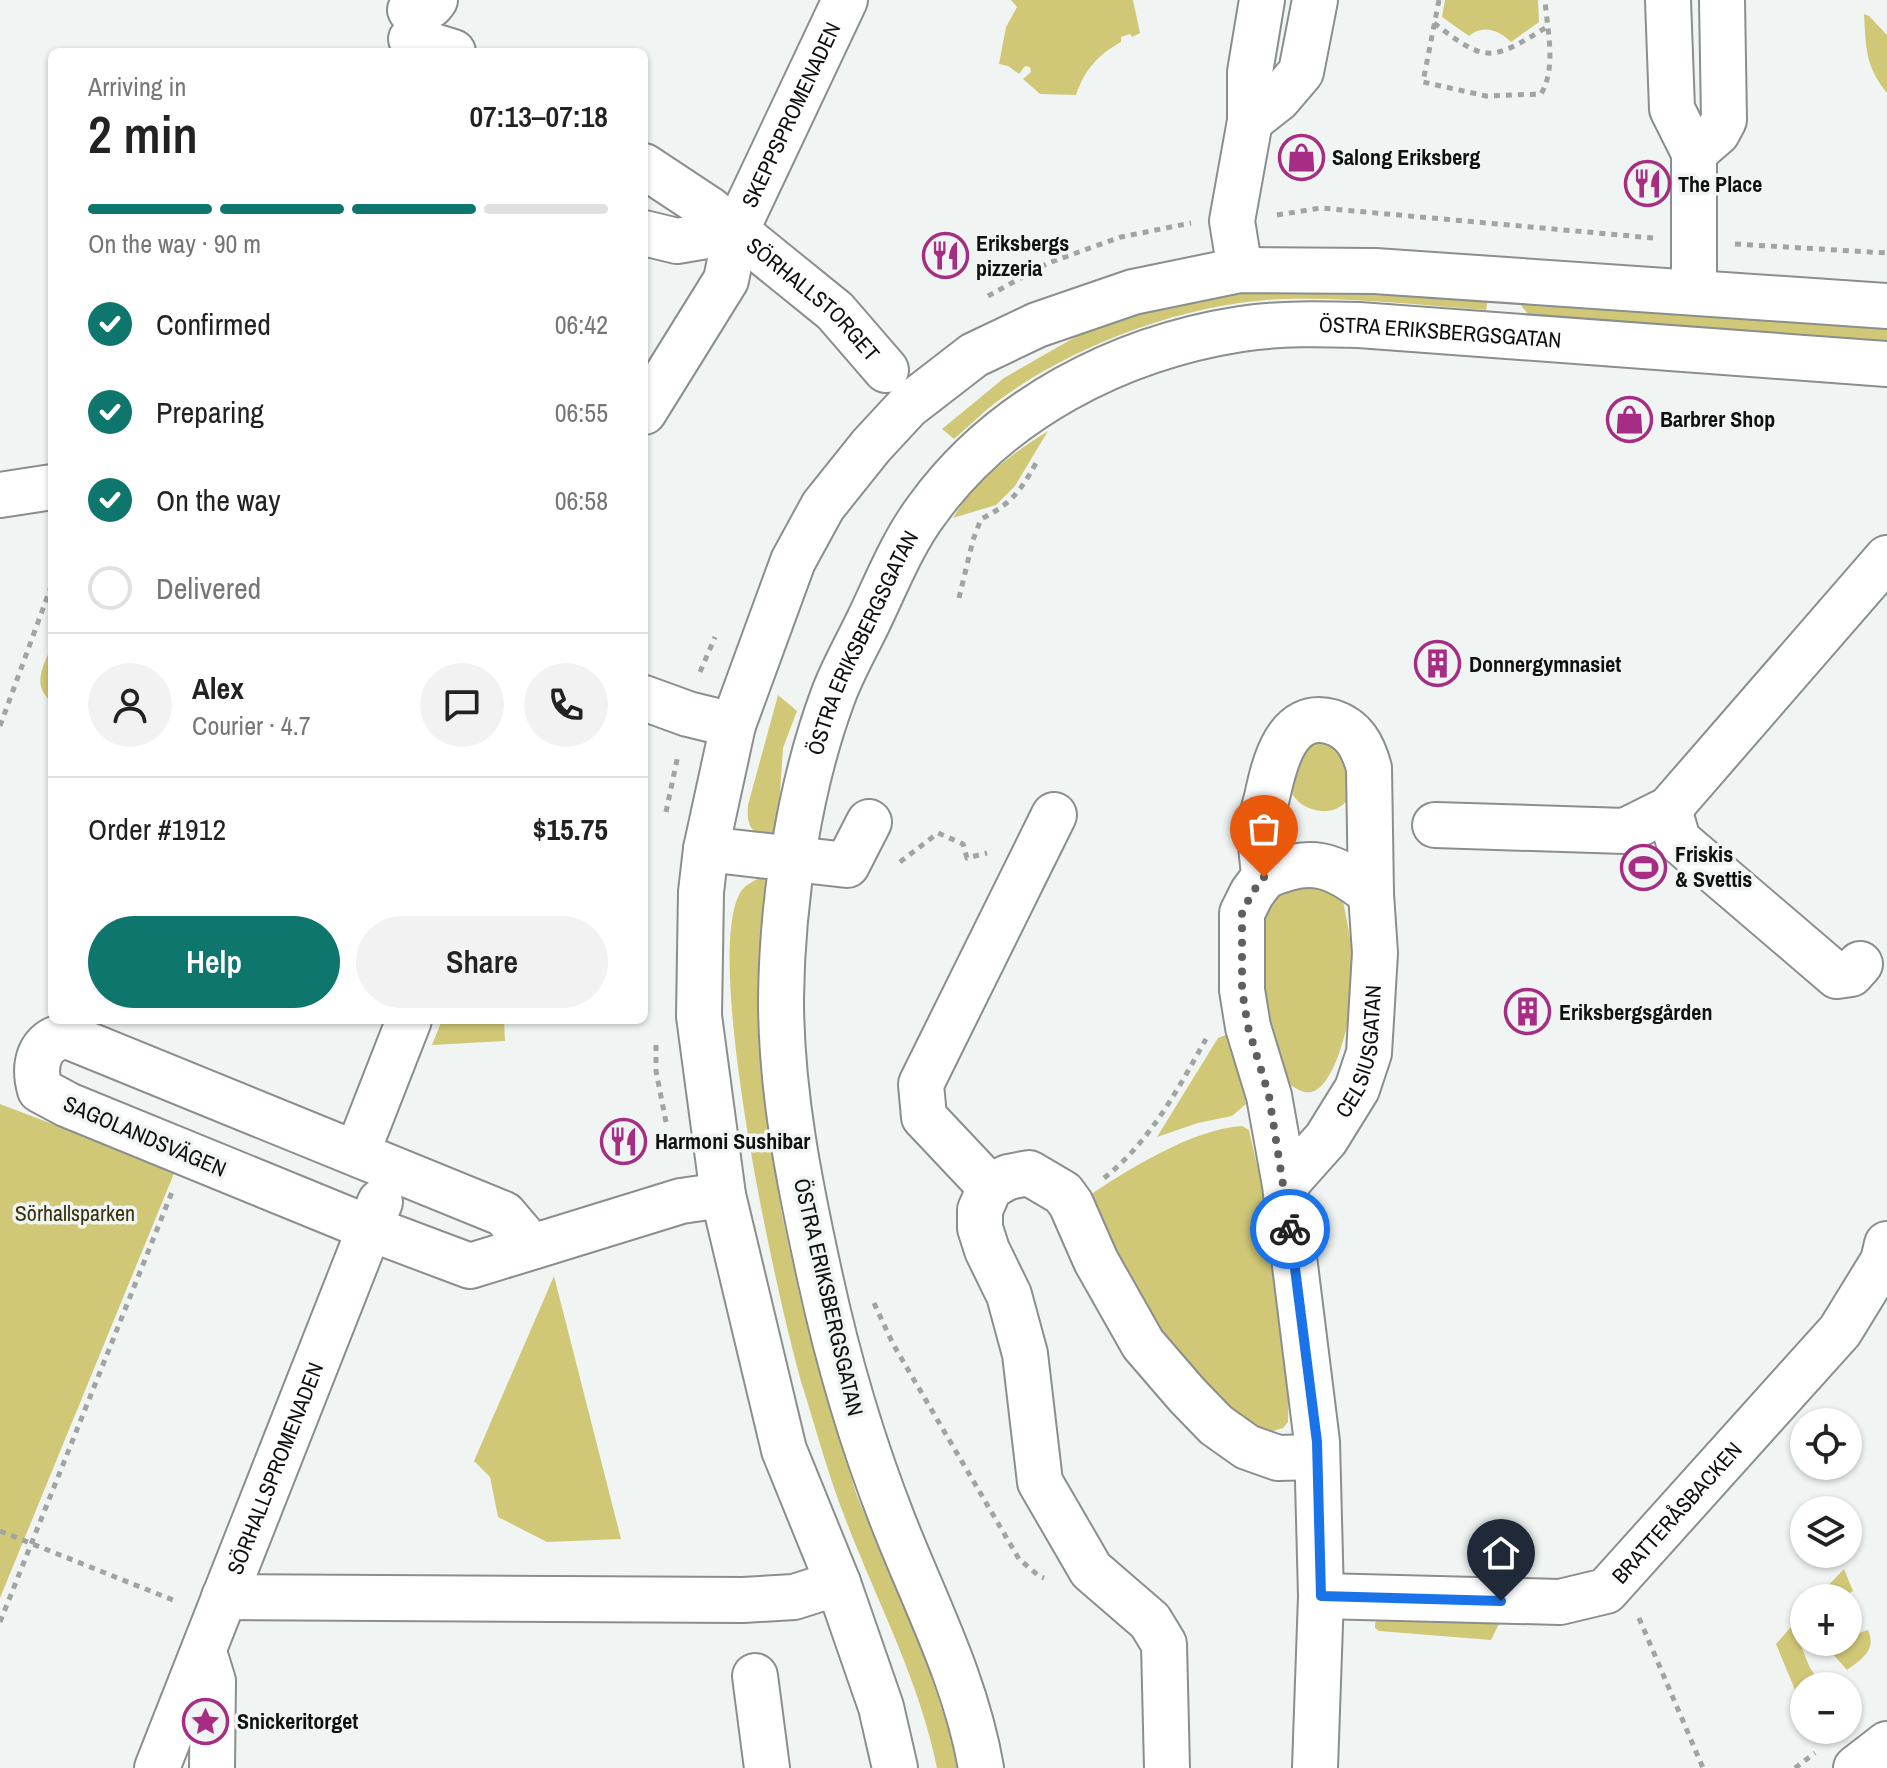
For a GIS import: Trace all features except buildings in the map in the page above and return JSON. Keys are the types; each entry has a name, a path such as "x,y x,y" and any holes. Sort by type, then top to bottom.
{"street":[{"name":"SKEPPSPROMENADEN","path":"648,406 726,280 736,231 845,0"},
{"path":"1240,270 1232,221 1250,121 1250,72 1262,0"},
{"path":"1250,121 1278,99 1301,72 1315,0"},
{"path":"1668,0 1672,109 1694,153 1694,292"},
{"path":"1694,153 1717,133 1724,120 1722,0"},
{"path":"413,20 448,48"},
{"name":"SÖRHALLSTORGET","path":"648,169 709,209 835,311 886,370"},
{"name":"SÖRHALLSTORGET","path":"648,234 677,241 736,231"},
{"path":"895,1768 881,1707 838,1583 784,1450 723,1195 699,1016 701,892 706,849 733,725 793,561 823,506 908,406 974,355 1037,325 1133,292 1240,270 1375,271 1887,306"},
{"name":"ÖSTRA ERIKSBERGSGATAN","path":"981,1768 958,1676 893,1520 858,1424 820,1278 795,1150 783,1050 782,963 795,857 811,764 835,691 923,515 947,483 991,440 1034,407 1098,372 1165,346 1243,328 1320,324 1499,334 1887,364"},
{"path":"0,495 48,488"},
{"path":"1435,825 1625,831 1669,809 1887,558"},
{"path":"648,699 688,714 733,725"},
{"name":"CELSIUSGATAN","path":"1264,877 1260,826 1275,763 1284,742 1306,723 1325,720 1342,725 1356,736 1369,768 1375,953 1369,1053 1357,1089 1326,1139 1285,1185"},
{"path":"1669,809 1685,870 1840,957"},
{"path":"706,849 847,865 869,822"},
{"path":"990,1187 924,1117 921,1084 1048,826"},
{"path":"1315,1768 1321,1596 1317,1457 1285,1185 1269,1096 1248,1027 1242,990 1242,913 1264,877 1288,866 1319,865 1349,876 1371,894"},
{"name":"SÖRHALLSPROMENADEN","path":"157,1768 369,1228 375,1162 408,1024"},
{"name":"SAGOLANDSVÄGEN","path":"532,1247 504,1214 67,1036 56,1037 39,1055 35,1072 40,1090 68,1105 470,1266 532,1247 681,1201 723,1195"},
{"path":"1167,1768 1164,1644 1150,1621 1091,1570 1040,1482 1025,1354 1009,1295 980,1228 980,1210 990,1187 1008,1177 1029,1173 1063,1193 1096,1261 1143,1344 1187,1395 1216,1425 1247,1447 1278,1458 1317,1457"},
{"name":"BRATTERÅSBACKEN","path":"1321,1596 1560,1602 1606,1591 1840,1331 1883,1261 1887,1244"},
{"path":"212,1768 215,1620 794,1597 838,1583"},
{"path":"755,1676 767,1768"},
{"path":"1856,1768 1887,1744"}],"path":[{"path":"1439,0 1423,82 1486,96 1541,94 1549,72 1545,0"},
{"path":"1434,23 1466,48 1488,54 1516,46 1547,27"},
{"path":"959,598 981,519 1004,507 1024,485 1041,454"},
{"path":"0,726 48,595"},
{"path":"847,865 878,879 938,833 963,844 967,858 998,850 1021,836 1048,826"},
{"path":"1063,1193 1106,1177 1133,1152 1174,1097 1223,1007 1242,990"},
{"path":"0,1622 187,1154"},
{"path":"820,1278 840,1274 867,1289 893,1344 1019,1559 1039,1576 1063,1582 1091,1570"},
{"path":"0,1531 215,1620"},
{"path":"1621,1574 1703,1768"}],"green space":[{"path":"1011,0 1133,0 1140,33 1121,37 1121,42 1099,58 1088,70 1076,95 1040,94 1023,79 1031,72 1030,67 1025,66 1019,74 999,64 1006,27 1017,7"},
{"path":"1445,0 1538,0 1539,22 1511,42 1501,34 1485,29 1469,36 1442,17"},
{"path":"1864,14 1887,35 1887,93 1871,65 1866,47"},
{"path":"1263,285 1488,300 1486,310 1310,299 1248,302 1209,308 1132,330 1059,363 995,403 954,439 942,429 1004,378 1077,336 1159,305"},
{"path":"1521,297 1887,323 1887,342 1531,317 1522,307"},
{"path":"1048,431 1015,486 996,505 953,518 983,480"},
{"path":"48,656 48,698 40,683"},
{"path":"778,695 797,711 783,748 772,842 749,824 748,805"},
{"path":"1328,741 1341,746 1353,794 1336,809 1319,811 1305,806 1294,796 1290,790 1289,774 1293,758 1314,742"},
{"path":"762,877 767,881 760,980 761,1077 782,1215 802,1306 857,1496 922,1649 950,1733 957,1768 937,1768 920,1703 834,1487 804,1391 778,1289 748,1134 736,1054 730,982 731,925 742,890"},
{"path":"1305,881 1322,883 1343,901 1354,981 1347,1025 1336,1061 1329,1076 1311,1092 1296,1089 1283,1080 1263,993 1259,929 1276,898"},
{"path":"440,1024 504,1024 505,1041 432,1045"},
{"path":"1228,1034 1246,1104 1232,1116 1198,1123 1157,1137 1218,1038"},
{"name":"Sörhallsparken","path":"0,1104 175,1171 0,1598"},
{"path":"1242,1126 1249,1130 1278,1257 1290,1334 1288,1422 1283,1428 1273,1431 1254,1429 1177,1373 1084,1199 1139,1164 1181,1143"},
{"path":"554,1276 621,1539 547,1542 498,1517 490,1477 474,1461"},
{"path":"1844,1569 1850,1584 1830,1584"},
{"path":"1379,1619 1501,1620 1491,1640 1379,1631 1375,1623"},
{"path":"1790,1628 1790,1656 1805,1656 1813,1672 1790,1672 1790,1678 1776,1644"},
{"path":"1868,1630 1869,1649 1858,1662 1847,1670 1835,1656 1862,1656 1862,1632"}],"way so far":[{"path":"1264,877 1242,913 1242,990 1248,1027 1269,1096 1290,1229"}],"place":[{"name":"Salong Eriksberg","path":"1301,157"},
{"name":"The Place","path":"1647,184"},
{"name":"Eriksbergs pizzeria","path":"945,256"},
{"name":"Barbrer Shop","path":"1629,419"},
{"name":"Donnergymnasiet","path":"1438,664"},
{"name":"Friskis & Svettis","path":"1644,867"},
{"name":"Eriksbergsgården","path":"1528,1012"},
{"name":"Harmoni Sushibar","path":"624,1141"},
{"name":"Snickeritorget","path":"206,1721"}],"route":[{"path":"1290,1229 1317,1442 1321,1596 1501,1601"}]}
